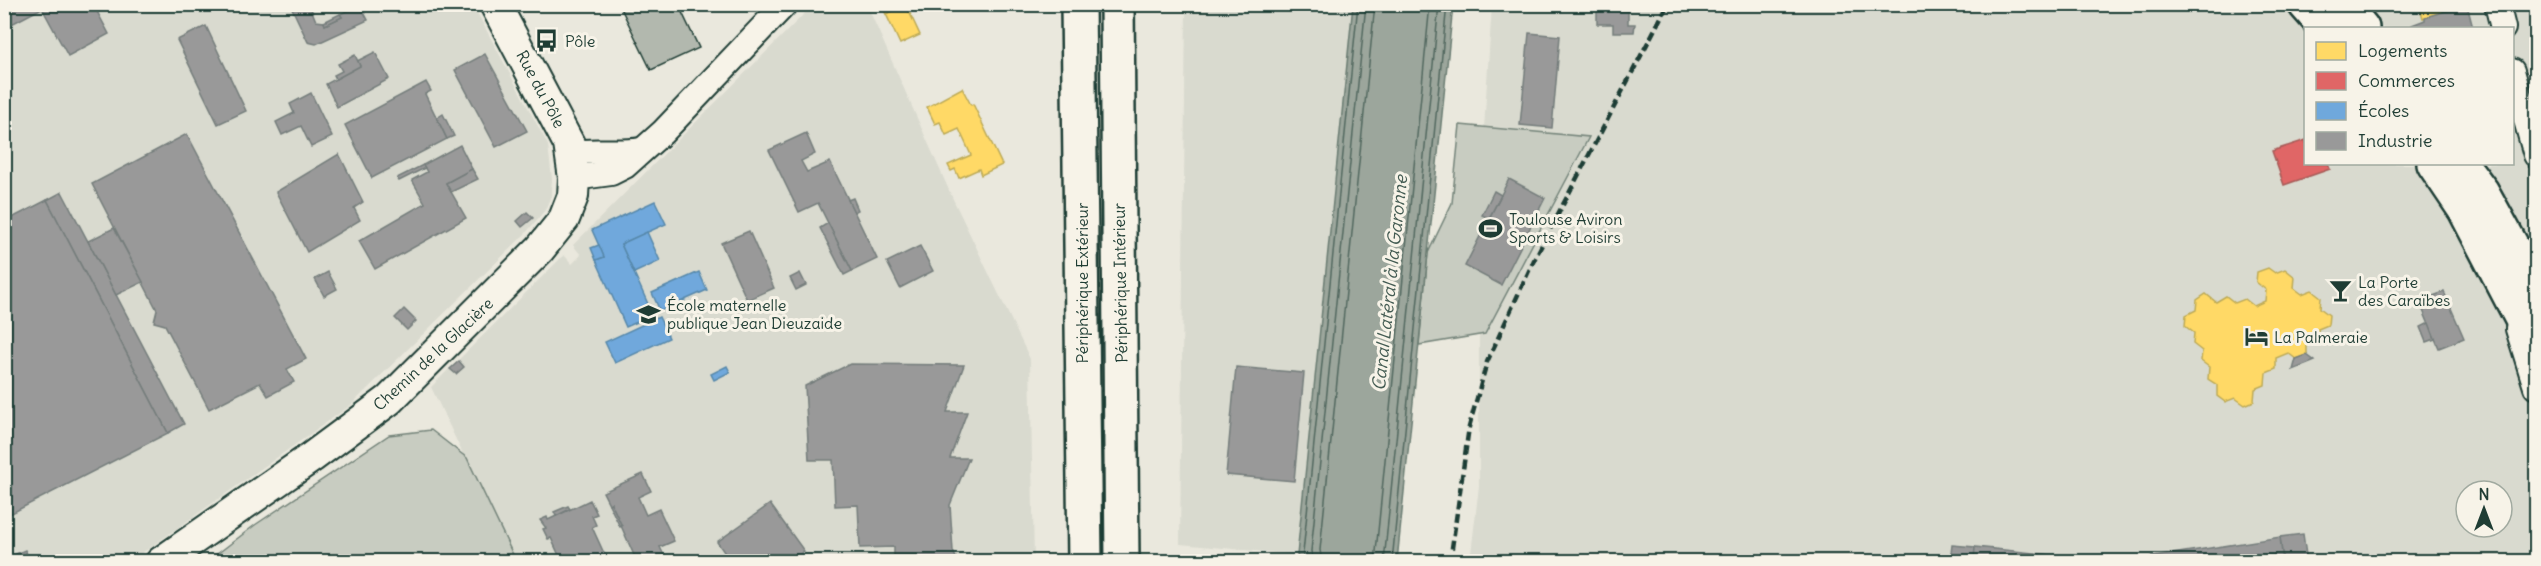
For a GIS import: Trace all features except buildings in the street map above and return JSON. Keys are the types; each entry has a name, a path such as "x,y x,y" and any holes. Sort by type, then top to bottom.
{"main road":[{"path":"1056,4 1080,132"},
{"name":"Périphérique Extérieur","path":"1078,4 1085,561"},
{"name":"Périphérique Intérieur","path":"1117,4 1122,561"},
{"path":"2306,4 2325,27"},
{"path":"2342,4 2361,27"},
{"path":"2435,165 2464,210 2536,346"},
{"path":"2462,165 2482,192 2536,290"},
{"path":"2478,165 2493,184 2536,252"}],"street":[{"name":"Rue du Pôle","path":"495,4 561,126 573,165"},
{"path":"573,165 586,151 621,153 641,150 663,132 785,4"},
{"path":"2514,78 2536,155"},
{"name":"Chemin de la Glacière","path":"161,561 312,457 389,400 420,371 550,239 564,219 570,204 573,165"},
{"path":"2502,281 2536,387"}],"shaded area":[{"path":"4,5 473,5 548,145 552,179 551,196 545,210 525,234 351,405 131,561 5,561"},
{"path":"813,5 867,5 952,197 1030,359 1034,561 514,561 431,387 564,255 572,264 581,255 573,245"},
{"path":"1186,5 1353,5 1297,555 1180,544"},
{"path":"1492,5 2536,5 2536,561 1470,562 1479,486 1479,205"},
{"name":"Toulouse Aviron Sports & Loisirs","path":"1460,125 1589,137 1485,334 1419,345 1428,253 1452,203"},
{"path":"431,430 467,458 516,561 208,561 255,525 389,435"}],"water":[{"name":"Canal Latéral à la Garonne","path":"1353,5 1453,5 1397,561 1300,561 1297,555"}],"railway":[{"path":"1450,562 1469,427 1487,362 1534,260 1668,4"}],"place":[{"name":"Pôle","path":"547,41"},
{"name":"Toulouse Aviron Sports & Loisirs","path":"1491,228"},
{"name":"La Porte des Caraïbes","path":"2340,291"},
{"name":"École maternelle publique Jean Dieuzaide","path":"649,314"},
{"name":"La Palmeraie","path":"2256,337"}]}
